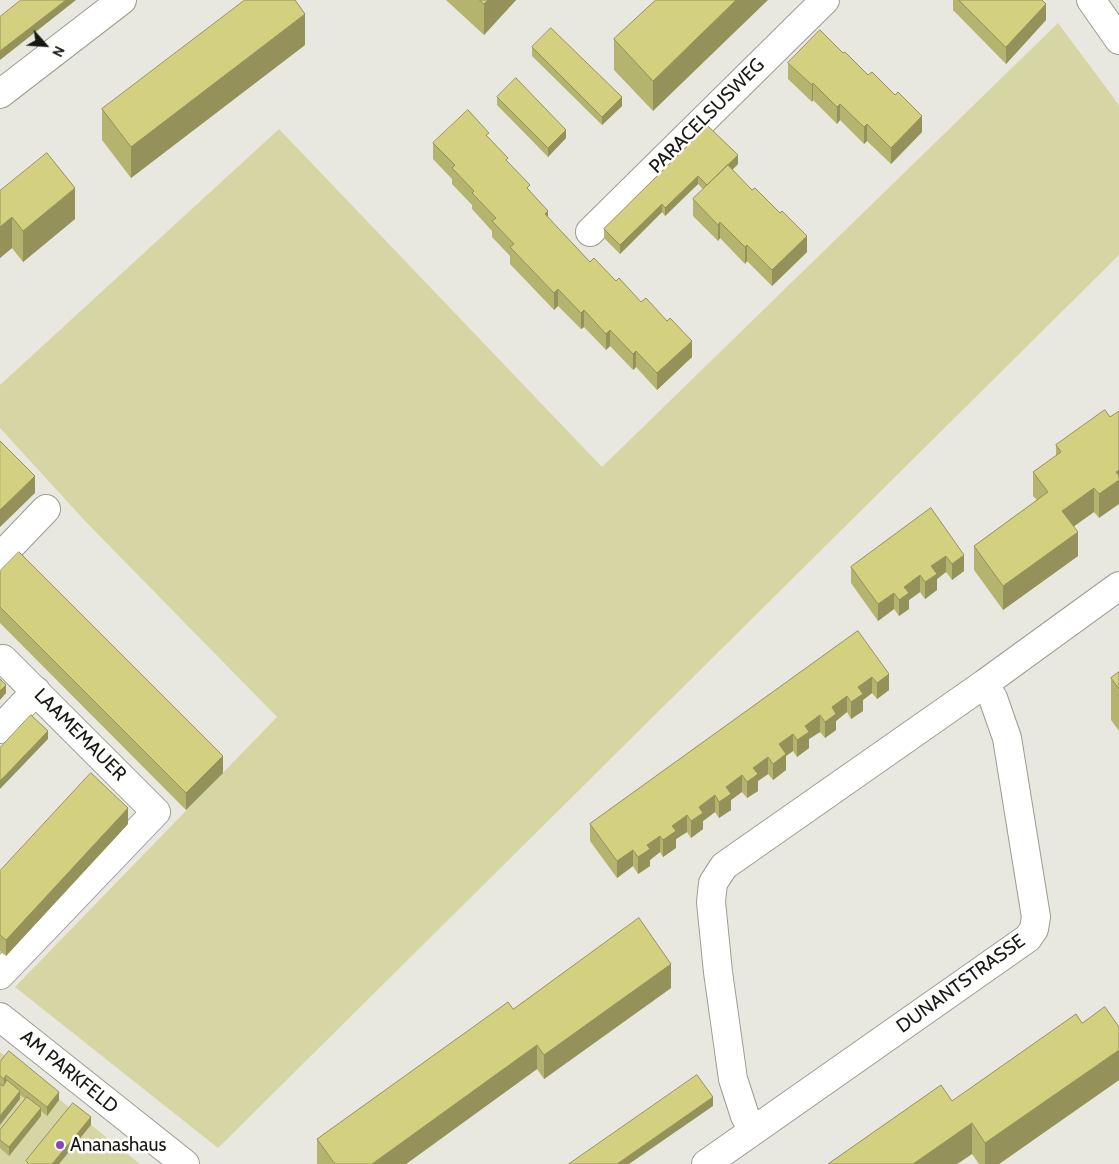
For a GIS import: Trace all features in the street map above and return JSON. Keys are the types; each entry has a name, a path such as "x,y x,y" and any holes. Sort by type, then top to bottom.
{"street":[{"path":"0,94 122,0"},
{"name":"PARACELSUSWEG","path":"590,232 825,0"},
{"path":"1090,0 1119,40"},
{"path":"0,557 46,509"},
{"path":"753,1131 745,1116 733,1080 711,902 713,883 724,866 984,684 1119,586"},
{"name":"LAAMEMAUER","path":"0,975 156,812 3,659"},
{"name":"DUNANTSTRASSE","path":"706,1164 1028,938 1034,929 1036,917 1008,738 993,698 984,684"},
{"path":"0,729 36,691"},
{"name":"AM PARKFELD","path":"0,1016 185,1164"}],"green space":[{"path":"1058,23 1119,105 1119,255 218,1148 15,987 277,717 86,522 0,428 0,385 279,129 602,467"},
{"path":"0,1052 140,1164 0,1164"}],"building":[{"path":"21,0 66,0 0,51 0,17"},
{"path":"245,0 295,0 305,14 131,147 102,109"},
{"path":"480,0 488,0 484,4"},
{"path":"656,0 736,0 653,81 614,39"},
{"path":"959,0 1042,0 1046,4 1006,47"},
{"path":"551,28 622,97 602,117 532,47"},
{"path":"820,30 868,75 872,72 895,95 898,92 922,116 891,148 867,124 864,127 840,104 837,107 813,83 812,85 788,63"},
{"path":"516,78 566,130 548,148 497,97"},
{"path":"468,110 489,133 486,135 508,158 506,160 530,185 527,188 548,211 545,214 590,262 594,258 616,281 619,278 641,302 646,298 667,321 670,318 692,341 657,373 636,351 633,354 610,330 606,334 584,310 581,313 558,289 554,293 510,247 514,244 492,221 496,218 472,193 474,191 452,168 455,165 433,143"},
{"path":"708,126 738,155 707,185 698,176 665,208 662,204 620,245 604,229"},
{"path":"47,153 75,188 23,231 12,217 0,227 0,191"},
{"path":"728,165 752,190 755,188 807,236 772,270 720,222 718,225 693,199"},
{"path":"1105,410 1110,417 1119,411 1119,470 1116,472 1119,480 1099,494 1094,488 1062,511 1078,532 1003,586 974,546 1048,492 1033,472 1061,452 1056,445"},
{"path":"0,441 35,476 0,510"},
{"path":"931,508 964,555 952,564 946,556 931,566 937,574 925,582 920,575 904,587 909,593 899,600 894,593 878,604 851,567"},
{"path":"19,552 223,756 186,793 0,607 0,571"},
{"path":"858,631 889,674 877,683 872,677 858,687 863,694 851,702 847,696 832,707 836,714 825,722 820,715 805,726 809,732 797,740 793,734 779,744 786,754 773,764 768,757 753,768 758,774 747,782 742,775 726,787 731,794 719,802 715,795 699,807 703,813 691,821 687,815 672,826 676,831 663,840 660,836 647,845 650,849 638,857 633,850 617,861 590,824"},
{"path":"1119,672 1119,689 1111,678"},
{"path":"0,679 6,685 0,691"},
{"path":"31,715 48,731 0,781 0,748"},
{"path":"91,773 128,808 6,940 0,935 0,871"},
{"path":"639,918 671,964 544,1055 537,1045 372,1164 335,1164 317,1139 508,1002 513,1009"},
{"path":"1105,1007 1119,1027 1119,1050 985,1143 972,1123 913,1164 828,1164 941,1085 952,1101 1076,1014 1082,1023"},
{"path":"9,1051 59,1092 47,1107 6,1075 4,1079 0,1076 0,1062"},
{"path":"697,1075 713,1097 617,1164 569,1164"},
{"path":"7,1080 20,1091 0,1116 0,1084 3,1086"},
{"path":"27,1097 41,1108 9,1147 0,1140 0,1130"},
{"name":"Ananashaus","path":"73,1103 91,1117 52,1164 29,1164 26,1161"}],"place":[{"name":"Ananashaus","path":"60,1145"}]}
